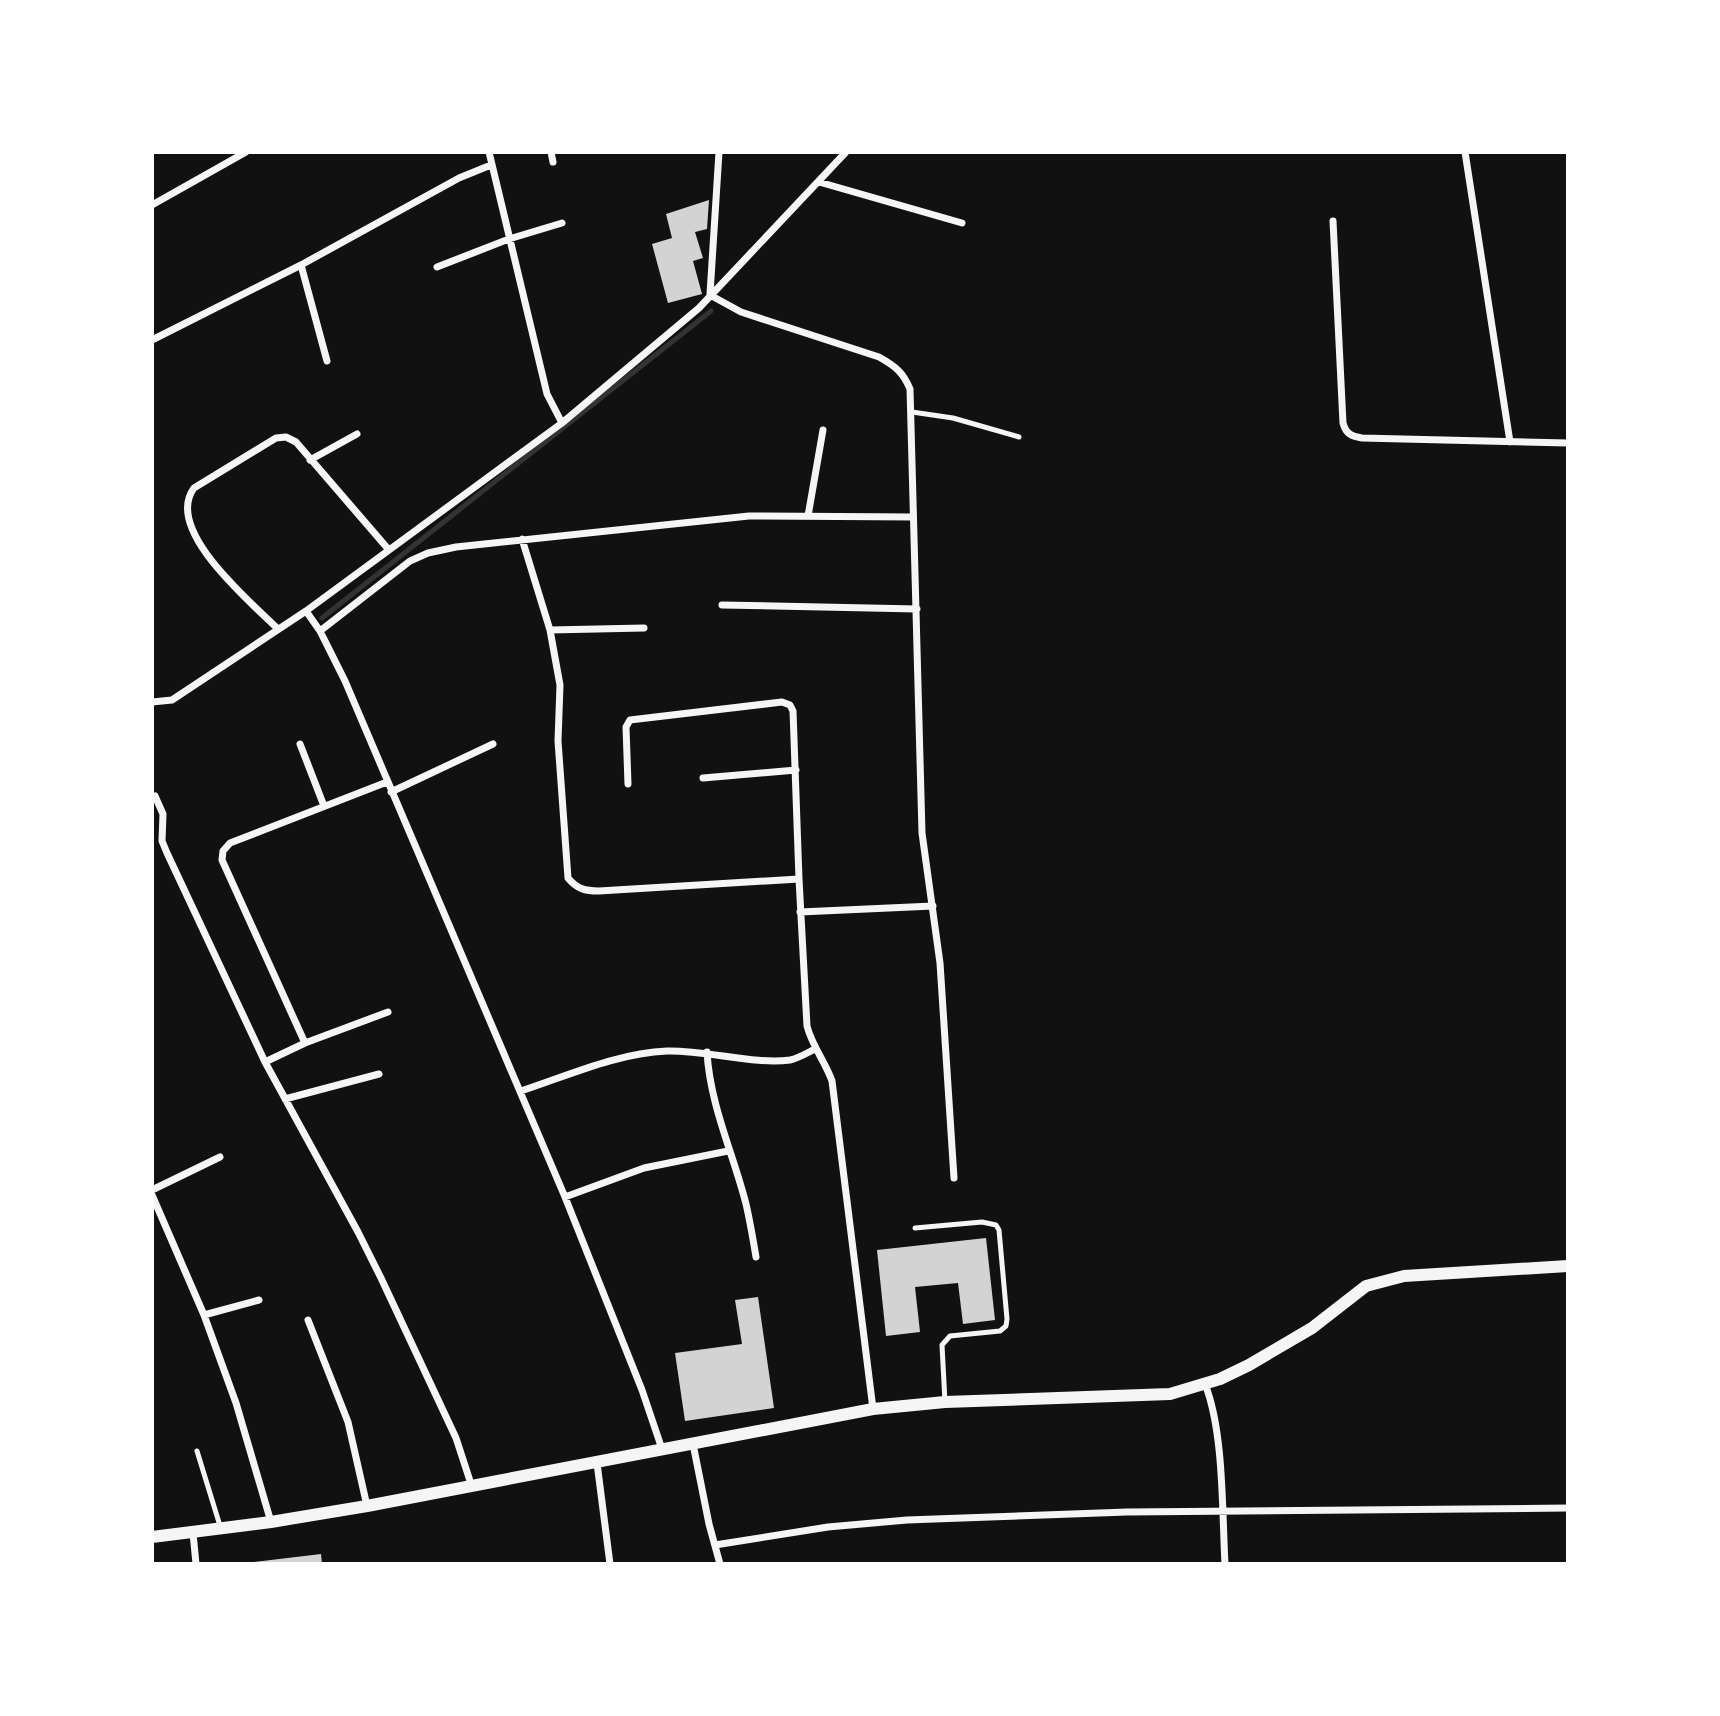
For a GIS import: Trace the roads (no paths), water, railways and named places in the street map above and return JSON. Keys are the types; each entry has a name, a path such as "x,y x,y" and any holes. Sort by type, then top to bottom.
{"street":[{"path":"152,205 246,152"},
{"path":"489,152 547,394 562,423"},
{"path":"551,152 553,162"},
{"path":"710,295 719,152"},
{"path":"152,702 172,701 306,611 562,423 685,321 846,152"},
{"path":"1465,152 1510,442"},
{"path":"152,340 301,265 459,178 491,165"},
{"path":"819,182 962,223"},
{"path":"1333,221 1345,431 1362,438 1568,443"},
{"path":"437,267 509,239 562,223"},
{"path":"301,265 327,361"},
{"path":"710,295 741,312 879,357 896,366 910,389 922,833 940,963 954,1178"},
{"path":"807,516 822,429"},
{"path":"310,460 357,433"},
{"path":"278,629 202,551 192,530 188,506 189,494 194,488 276,438 286,437 296,442 389,550"},
{"path":"320,631 411,561 428,553 456,547 749,516 913,517"},
{"path":"522,539 550,630 560,685 558,741 568,878 584,891 799,879"},
{"path":"722,605 917,609"},
{"path":"306,611 320,631 345,681 521,1091 642,1391 662,1449"},
{"path":"550,630 644,628"},
{"path":"628,784 626,727 629,720 782,702 790,705 793,711 807,1026 815,1049 826,1064 832,1081 873,1409"},
{"path":"300,744 324,806"},
{"path":"391,792 493,744"},
{"path":"703,778 796,770"},
{"path":"305,1043 222,860 223,851 230,843 387,782"},
{"path":"155,796 163,814 162,841 265,1062 381,1279 456,1438 472,1487"},
{"path":"800,912 933,906"},
{"path":"265,1062 305,1043 388,1012"},
{"path":"521,1091 639,1054 666,1051 707,1052 773,1061 792,1060 815,1049"},
{"path":"707,1052 709,1078 745,1203 756,1256"},
{"path":"285,1099 379,1074"},
{"path":"565,1196 644,1168 728,1151"},
{"path":"220,1157 152,1193 204,1315 240,1415 271,1522"},
{"path":"152,1537 221,1530 367,1506 873,1409 945,1402 1170,1394 1205,1384 1249,1365 1298,1337 1366,1286 1404,1276 1568,1266"},
{"path":"204,1315 259,1300"},
{"path":"308,1320 348,1422 367,1506"},
{"path":"1205,1384 1213,1408 1216,1431 1225,1564"},
{"path":"693,1444 720,1564"},
{"path":"597,1463 610,1564"},
{"path":"715,1545 828,1527 907,1520 1222,1510 1568,1508"},
{"path":"193,1533 196,1564"}],"lane":[{"path":"912,412 953,418 1019,437"},
{"path":"915,1228 982,1222 996,1225 999,1230 1006,1326 1000,1331 950,1336 946,1339 943,1345 945,1402"},
{"path":"197,1451 221,1530"}],"waterway":[{"path":"322,618 711,311"}]}
